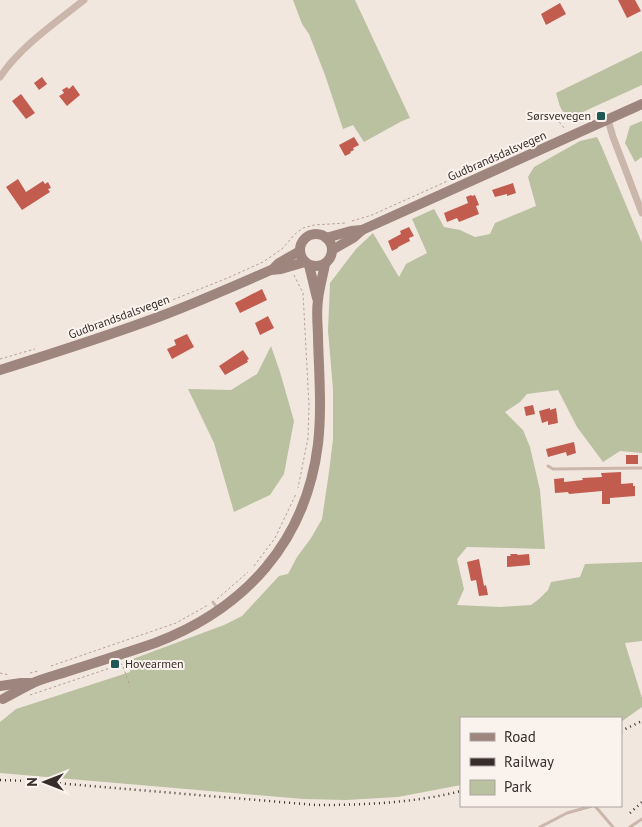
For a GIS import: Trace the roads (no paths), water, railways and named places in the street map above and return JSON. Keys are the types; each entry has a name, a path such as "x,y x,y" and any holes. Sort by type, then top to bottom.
{"main road":[{"name":"Gudbrandsdalsvegen","path":"332,250 353,238 362,230 642,104"},
{"name":"Gudbrandsdalsvegen","path":"326,238 362,230"},
{"path":"0,686 21,683 32,678 121,659 155,642 179,633 199,622 216,606 249,586 275,556 294,525 308,491 316,460 320,391 318,299 325,264 330,258 332,250 331,244 326,238 321,235 311,235 302,243 300,251 307,263 318,299"},
{"name":"Gudbrandsdalsvegen","path":"271,270 300,251"},
{"name":"Gudbrandsdalsvegen","path":"0,370 162,316 271,270 307,263"},
{"path":"307,263 317,266 325,264"},
{"path":"1,699 32,678"}],"street":[{"path":"0,77 19,54 84,0"},
{"path":"608,120 642,213"}],"lane":[{"path":"548,466 553,469 642,468"},
{"path":"540,827 567,813 589,807"},
{"path":"594,807 613,827"},
{"path":"630,827 642,819"}],"railway":[{"path":"622,731 642,721"},
{"path":"0,780 32,781 316,805 389,802 460,791"},
{"path":"630,813 642,802"}],"place":[{"name":"Sørsvevegen","path":"601,116"},
{"name":"Hovearmen","path":"115,664"}]}
